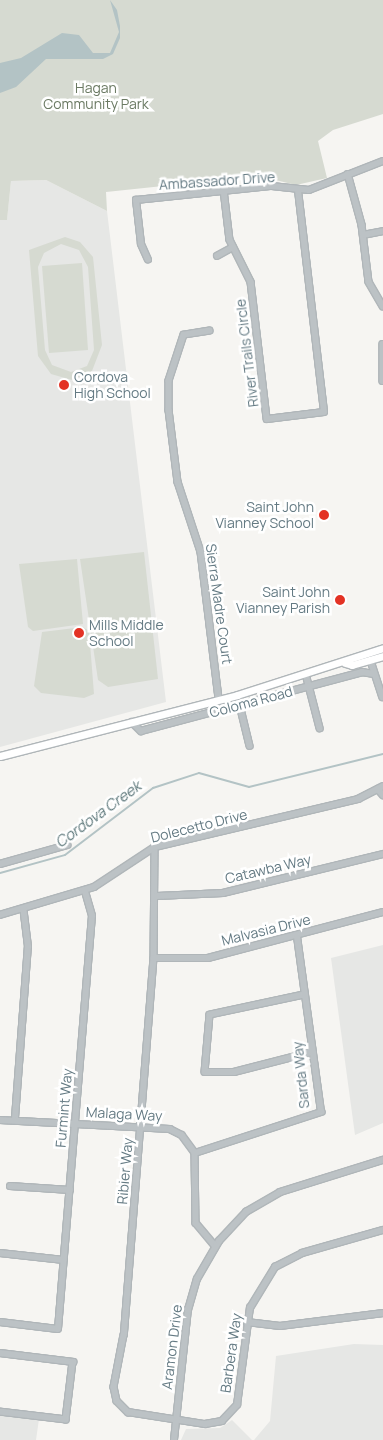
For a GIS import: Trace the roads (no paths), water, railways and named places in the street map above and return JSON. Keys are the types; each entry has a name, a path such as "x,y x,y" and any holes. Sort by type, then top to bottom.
{"main road":[{"name":"Coloma Road","path":"345,663 353,657 383,648"},
{"name":"Coloma Road","path":"0,756 219,699 345,663 370,661 383,656"},
{"path":"353,657 370,661"}],"street":[{"name":"Ambassador Drive","path":"148,260 141,244 136,200 272,186 298,190 315,188 383,160"},
{"path":"348,174 363,234 369,282 383,306"},
{"name":"River Trails Circle","path":"224,190 232,247 251,282 267,418 324,412 298,190"},
{"path":"363,234 383,231"},
{"path":"217,256 232,247"},
{"name":"Sierra Madre Court","path":"210,331 184,335 169,381 169,410 178,482 201,552 219,699"},
{"path":"383,344 383,381"},
{"path":"370,661 383,698"},
{"name":"Coloma Road","path":"132,722 141,731 362,672 374,674"},
{"path":"306,674 320,728"},
{"path":"240,705 250,746"},
{"path":"381,787 383,795"},
{"name":"Dolecetto Drive","path":"0,915 85,891 155,847 358,799 381,787"},
{"path":"0,864 67,845"},
{"name":"Ribier Way","path":"155,847 157,896 154,958 124,1335 114,1386 117,1402 128,1412 176,1418"},
{"name":"Catawba Way","path":"157,896 223,893 383,854"},
{"name":"Furmint Way","path":"0,1322 58,1329 92,916 85,891"},
{"path":"15,1118 28,948 23,909"},
{"name":"Malvasia Drive","path":"154,958 208,958 383,912"},
{"name":"Sarda Way","path":"195,1153 321,1112 297,936"},
{"path":"304,995 210,1016 205,1072 239,1071 312,1052"},
{"name":"Malaga Way","path":"0,1120 15,1118 175,1131 188,1139 195,1153"},
{"path":"195,1153 194,1218 203,1236 215,1246"},
{"name":"Aramon Drive","path":"174,1440 188,1310 215,1246 246,1212 280,1192 383,1160"},
{"path":"10,1186 70,1190"},
{"name":"Barbera Way","path":"176,1418 205,1424 222,1421 233,1411 247,1322 256,1293 276,1267 302,1253 383,1230"},
{"path":"0,1253 64,1260"},
{"path":"247,1322 280,1326 383,1313"},
{"path":"0,1353 73,1362 66,1420 0,1412"}],"waterway":[{"name":"Cordova Creek","path":"0,873 65,855 153,788 199,773 249,787 383,754"}],"place":[{"name":"Cordova High School","path":"64,385"},
{"name":"Saint John Vianney School","path":"324,515"},
{"name":"Saint John Vianney Parish","path":"340,600"},
{"name":"Mills Middle School","path":"79,633"}],"park label":[{"name":"Hagan Community Park","path":"96,96"}]}
